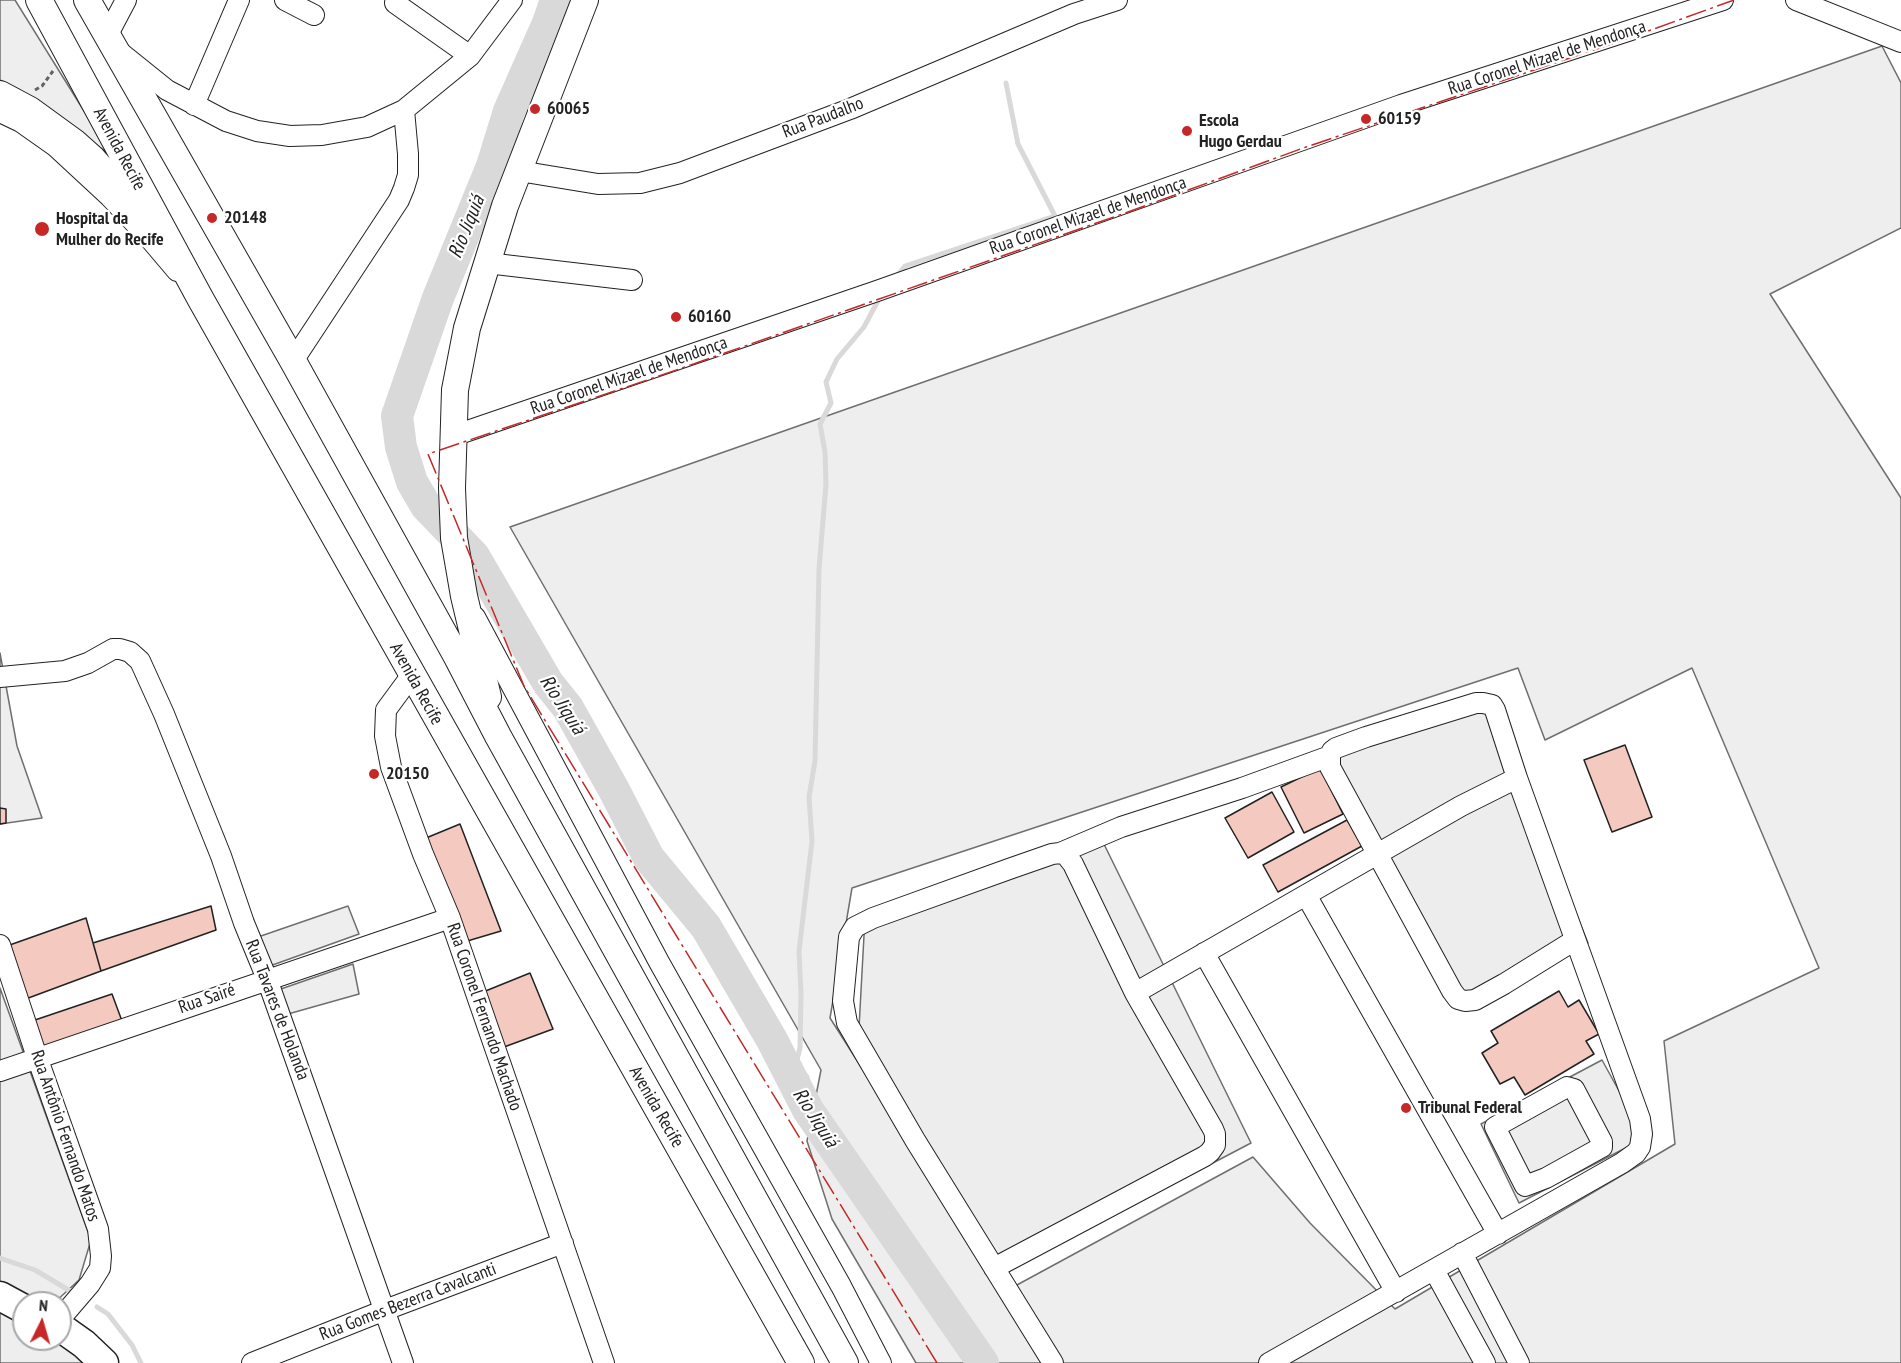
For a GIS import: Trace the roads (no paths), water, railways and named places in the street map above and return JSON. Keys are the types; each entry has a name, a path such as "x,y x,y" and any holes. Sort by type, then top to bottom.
{"highway":[{"path":"72,1336 104,1363"}],"main road":[{"path":"32,0 97,108"},
{"name":"Avenida Recife","path":"39,0 181,265 411,676 801,1363"},
{"path":"87,0 293,361 845,1363"},
{"path":"498,736 464,596 454,538 452,488 455,390 467,328 505,206 585,0"},
{"path":"0,94 30,110 93,159 132,201 181,265"}],"street":[{"path":"126,0 109,40 167,90 226,121 247,128 290,136 322,135 367,127 404,110 470,56 507,2"},
{"path":"194,105 239,0"},
{"path":"285,0 314,15"},
{"name":"Rua Paudalho","path":"519,171 598,184 640,183 680,172 850,109 1074,14 1117,0"},
{"name":"Rua Coronel Mizael de Mendonça","path":"453,436 877,291 1401,105 1724,0"},
{"path":"1796,0 1901,42"},
{"path":"395,3 470,56"},
{"path":"293,361 399,200 408,176 404,110"},
{"path":"0,112 21,122 55,146 110,197 200,297"},
{"path":"487,263 632,280"},
{"path":"464,596 659,962 841,1286 881,1363"},
{"name":"Rua Tavares de Holanda","path":"0,677 65,671 120,649 130,652 140,661 213,836 267,979 403,1363"},
{"name":"Rua Coronel Fernando Machado","path":"411,676 386,710 385,736 391,767 423,854 450,918 604,1363"},
{"path":"1053,1363 915,1140 847,1023 843,1001 849,937 855,927 873,918 1060,853 1121,827 1242,788 1330,756 1336,748 1366,737 1476,703 1492,705 1641,1126 1641,1140 1636,1153 1597,1177 1269,1363"},
{"path":"1330,756 1330,766 1377,854 1452,991 1461,1001 1475,1000 1575,940"},
{"path":"1136,993 1461,806 1517,778"},
{"path":"994,1268 1205,1156 1215,1145 1213,1129 1136,993 1073,864 1066,855 1060,853"},
{"path":"1306,895 1498,1234"},
{"name":"Rua Sairé","path":"0,1071 450,918"},
{"name":"Rua Antônio Fernando Matos","path":"0,945 98,1229 100,1268 72,1305"},
{"path":"1204,953 1396,1292"},
{"path":"1567,1087 1571,1087 1602,1143 1600,1148 1546,1178 1528,1186 1524,1185 1495,1129 1496,1126 1567,1087"},
{"path":"1586,1156 1597,1177"},
{"path":"1546,1178 1558,1199"},
{"name":"Rua Gomes Bezerra Cavalcanti","path":"252,1363 563,1243"},
{"path":"1462,1253 1519,1363"},
{"path":"1434,1270 1485,1363"}],"waterway":[{"name":"Rio Jiquiá","path":"556,0 509,111 492,166 438,298 397,416 401,447 412,482 426,506 474,556 548,683 568,708 649,858 706,927 772,1040 808,1110 983,1363"},
{"path":"897,276 905,266 1055,216 1018,144 1006,83"},
{"path":"808,1110 807,1077 796,1063 800,1048 799,951 812,841 809,797 815,761 819,569 826,484 825,452 820,424 831,403 826,382 837,359 864,327 880,297"},
{"path":"0,1258 35,1270 70,1291"},
{"path":"97,1307 108,1314 132,1345 141,1363"}],"place":[{"name":"60065","path":"535,109"},
{"name":"60159","path":"1366,119"},
{"name":"Escola Hugo Gerdau","path":"1187,131"},
{"name":"20148","path":"212,218"},
{"name":"Hospital da Mulher do Recife","path":"42,229"},
{"name":"60160","path":"676,317"},
{"name":"20150","path":"374,774"},
{"name":"Tribunal Federal","path":"1406,1108"}]}
